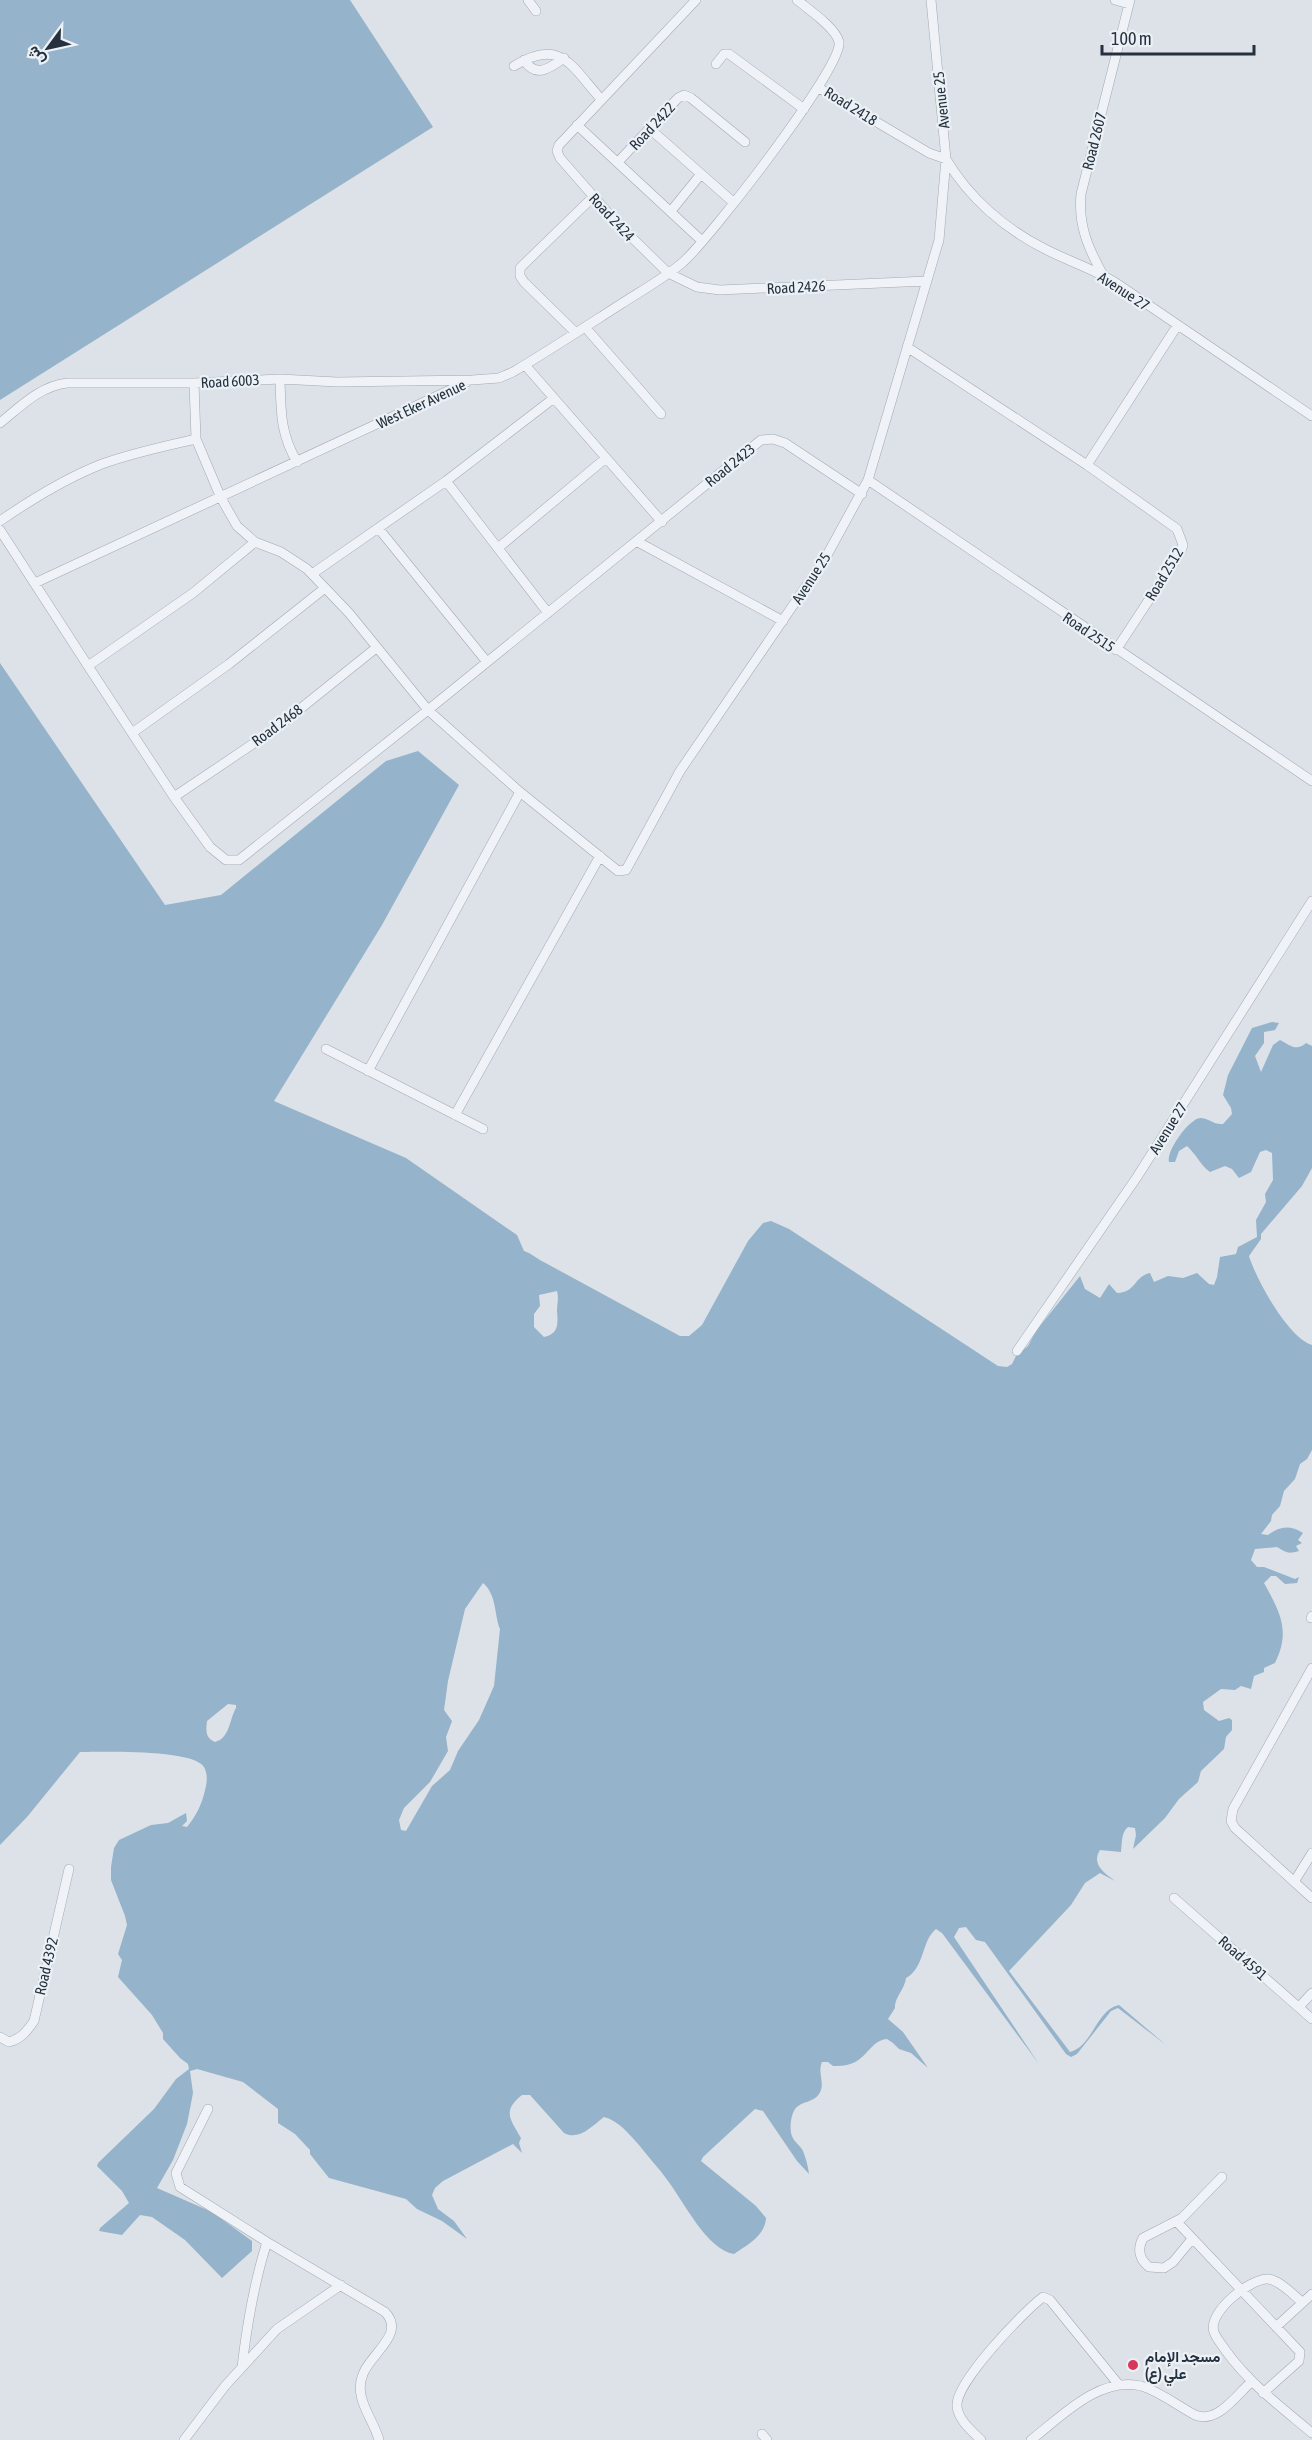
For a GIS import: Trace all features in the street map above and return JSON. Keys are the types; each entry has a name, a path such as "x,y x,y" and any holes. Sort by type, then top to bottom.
{"street":[{"path":"528,0 536,11"},
{"path":"577,125 696,0"},
{"name":"Road 2418","path":"797,0 835,33 839,43 839,53 819,88 929,153 946,159"},
{"name":"Avenue 25","path":"255,542 290,556 312,574 428,710 520,792 618,871 622,872 629,868 680,771 826,556 868,480 939,240 946,159 931,0"},
{"name":"Road 2607","path":"1103,275 1084,236 1080,204 1083,183 1129,2 1115,0"},
{"path":"514,66 524,60 547,53 555,54 564,58 601,99"},
{"path":"716,64 724,54 728,53 804,109"},
{"path":"524,60 534,70 544,71 564,58"},
{"name":"West Eker Avenue","path":"35,583 472,380 499,378 525,365 576,333 668,273 691,255 819,88"},
{"name":"Road 2422","path":"618,162 678,98 684,95 691,98 745,142"},
{"name":"Road 2424","path":"577,125 559,145 557,151 560,158 593,197 668,273"},
{"name":"Road 2422","path":"577,125 702,241"},
{"path":"650,129 733,202"},
{"name":"Avenue 27","path":"946,159 959,182 1009,228 1043,249 1103,275 1312,416"},
{"path":"671,211 701,174"},
{"path":"576,333 524,282 520,276 520,268 593,197"},
{"name":"Road 2426","path":"668,273 697,287 720,290 927,281"},
{"path":"1087,465 1177,326"},
{"path":"585,327 661,414"},
{"name":"Road 2512","path":"907,347 1087,465 1169,522 1177,530 1183,545 1116,650"},
{"path":"525,365 662,522"},
{"path":"280,378 286,444 297,462"},
{"name":"Road 6003","path":"0,423 40,392 61,384 194,383 280,378 337,382 472,380"},
{"path":"88,666 178,604 255,542 237,526 221,498 196,439 194,383"},
{"path":"312,574 446,481 554,398"},
{"path":"0,521 41,495 102,464 196,439"},
{"name":"Road 2423","path":"174,797 217,855 226,860 239,860 638,542 761,440 773,439 785,443 862,494"},
{"path":"498,548 606,458"},
{"name":"Road 2515","path":"868,480 1312,781"},
{"path":"446,481 548,613"},
{"path":"379,528 487,662"},
{"path":"0,530 174,797"},
{"path":"638,542 783,621"},
{"path":"132,733 229,664 325,588"},
{"name":"Road 2468","path":"174,797 275,729 376,648"},
{"path":"368,1071 520,792"},
{"path":"455,1115 600,856"},
{"name":"Avenue 27","path":"1017,1352 1144,1166 1312,901"},
{"path":"326,1049 483,1129"},
{"path":"1312,1668 1231,1815 1234,1828 1312,1898"},
{"path":"1294,1882 1312,1853"},
{"name":"Road 4392","path":"0,2037 9,2042 14,2040 27,2031 33,2021 69,1869"},
{"name":"Road 4591","path":"1174,1898 1312,2019"},
{"path":"1299,2007 1312,1993"},
{"path":"208,2109 178,2166 177,2180 186,2192 385,2312 391,2318 393,2327 391,2336 368,2364 362,2376 360,2388 362,2401 379,2440"},
{"path":"1192,2239 1173,2262 1164,2268 1154,2268 1144,2263 1139,2248 1143,2238 1177,2222 1222,2177"},
{"path":"1177,2222 1241,2292 1298,2349 1300,2358 1263,2393"},
{"path":"242,2367 248,2316 256,2276 267,2242"},
{"path":"1302,2302 1276,2282 1270,2279 1260,2281 1225,2303 1213,2323 1215,2334 1251,2382 1312,2433"},
{"path":"184,2440 225,2386 277,2329 341,2285"},
{"path":"1276,2326 1312,2294"},
{"path":"981,2440 962,2420 957,2405 958,2397 991,2349 1043,2297 1050,2300 1119,2385"},
{"path":"1031,2440 1096,2392 1119,2385 1143,2387 1204,2418 1218,2414 1251,2382"}],"water":[{"path":"0,0 350,0 433,127 0,400"},
{"path":"0,663 165,905 221,895 386,761 418,751 459,785 382,925 274,1101 406,1158 517,1235 524,1251 680,1336 689,1336 702,1325 748,1241 763,1223 771,1221 789,1229 998,1366 1007,1367 1012,1364 1080,1276 1085,1289 1100,1298 1109,1284 1117,1293 1123,1292 1150,1273 1154,1282 1168,1276 1183,1278 1197,1273 1209,1284 1214,1285 1220,1257 1236,1254 1238,1247 1257,1237 1256,1220 1266,1202 1265,1194 1273,1180 1272,1153 1266,1150 1260,1152 1251,1172 1239,1178 1232,1169 1225,1166 1210,1172 1187,1146 1179,1151 1175,1162 1169,1162 1171,1151 1185,1129 1195,1120 1203,1118 1223,1124 1232,1114 1223,1095 1228,1075 1252,1028 1272,1022 1279,1023 1275,1030 1264,1032 1264,1043 1255,1056 1261,1072 1273,1045 1280,1040 1290,1046 1299,1047 1306,1043 1312,1046 1312,1168 1302,1186 1261,1234 1261,1239 1249,1256 1258,1279 1283,1320 1303,1340 1312,1345 1312,1450 1307,1459 1300,1464 1295,1479 1284,1491 1280,1506 1261,1534 1268,1535 1281,1528 1294,1529 1303,1533 1298,1540 1302,1543 1296,1546 1299,1551 1292,1552 1285,1552 1277,1547 1255,1549 1251,1560 1257,1567 1264,1567 1295,1579 1299,1577 1297,1583 1285,1584 1276,1576 1271,1576 1264,1583 1282,1622 1280,1652 1275,1663 1264,1668 1264,1672 1254,1676 1251,1689 1241,1686 1235,1690 1221,1689 1203,1702 1204,1710 1219,1721 1229,1718 1232,1720 1232,1730 1226,1737 1224,1749 1201,1771 1198,1782 1133,1849 1135,1828 1128,1827 1123,1835 1121,1852 1100,1850 1098,1864 1115,1881 1100,1873 1085,1883 1071,1905 1009,1971 1070,2052 1084,2043 1111,2008 1119,2005 1166,2045 1118,2008 1111,2011 1077,2054 1071,2057 1066,2054 985,1942 976,1940 966,1927 959,1928 954,1937 1039,2064 942,1933 936,1929 928,1940 917,1968 906,1978 895,2008 888,2019 903,2032 928,2068 911,2053 899,2049 887,2039 875,2044 853,2063 833,2066 828,2062 822,2062 820,2070 822,2086 819,2094 814,2099 798,2106 791,2122 792,2136 803,2151 809,2174 797,2161 763,2111 755,2109 703,2157 701,2161 756,2206 766,2218 759,2235 734,2254 724,2251 705,2235 665,2176 639,2145 619,2124 604,2117 580,2134 570,2135 564,2133 530,2095 522,2095 512,2106 510,2115 521,2138 519,2143 522,2153 513,2144 443,2181 435,2188 432,2195 438,2209 454,2221 467,2239 442,2221 417,2209 406,2199 329,2178 310,2154 310,2150 295,2134 278,2123 278,2109 243,2082 197,2069 190,2071 193,2093 187,2124 173,2160 157,2188 212,2212 252,2241 252,2251 222,2278 185,2240 152,2217 140,2215 122,2235 99,2231 129,2203 122,2191 97,2166 98,2163 154,2109 176,2079 189,2069 188,2064 163,2039 163,2033 152,2015 118,1977 122,1960 118,1954 127,1925 111,1880 114,1848 119,1840 151,1825 168,1823 186,1813 187,1821 182,1826 187,1827 204,1795 207,1778 204,1767 196,1761 166,1754 80,1752 27,1817 0,1845","holes":["557,1291 558,1320 555,1331 544,1337 534,1327 534,1314 540,1306 539,1295","483,1583 491,1593 500,1629 494,1686 479,1720 458,1751 450,1770 432,1786 406,1831 401,1830 399,1820 404,1808 430,1782 448,1751 446,1737 452,1721 444,1710 448,1681 465,1609","228,1704 236,1705 226,1733 220,1740 215,1742 209,1738 206,1731 207,1721"]}],"place":[{"name":"مسجد الإمام علي (ع)","path":"1133,2365"}]}
